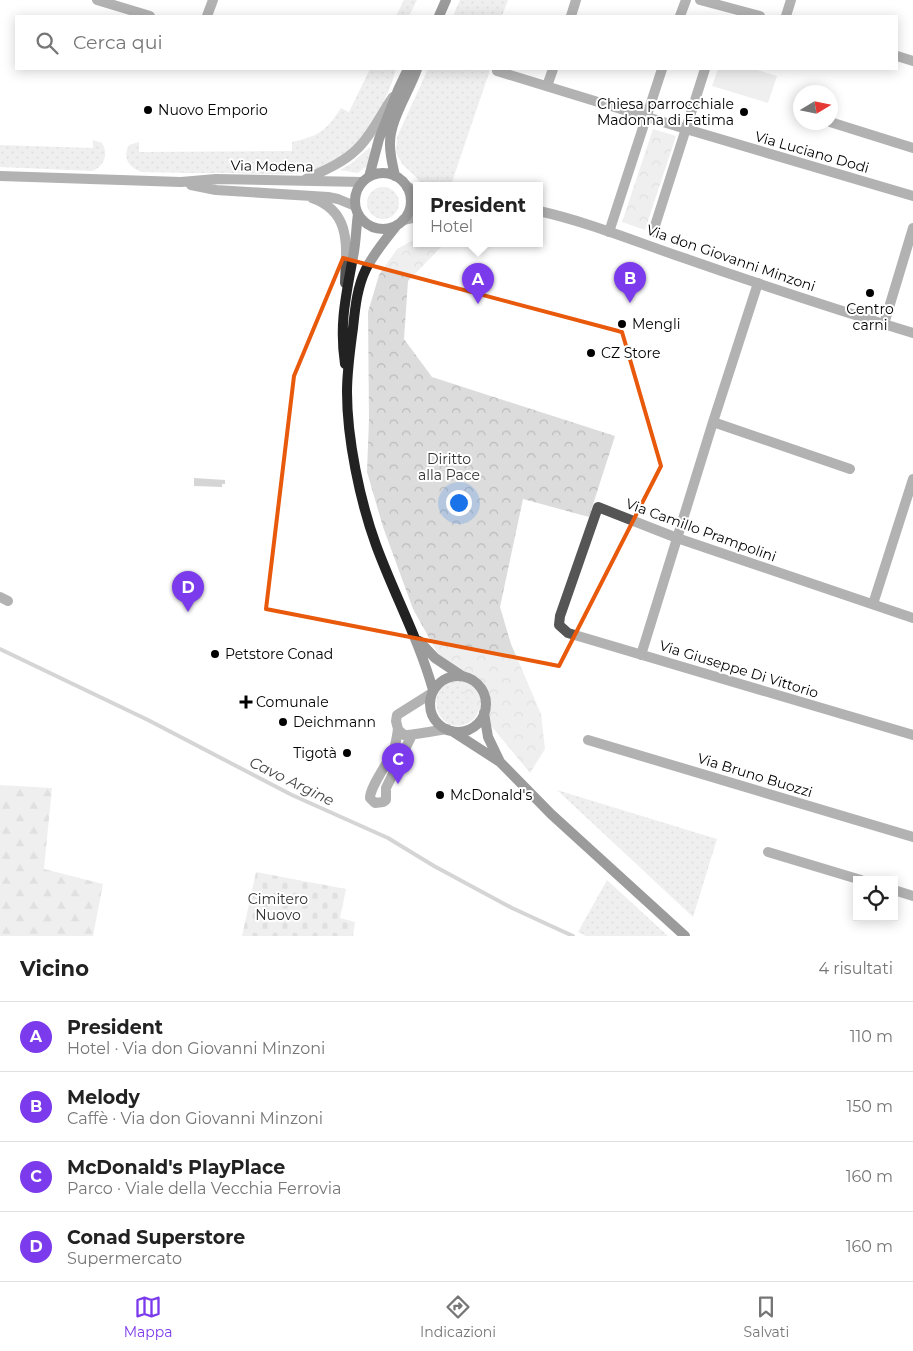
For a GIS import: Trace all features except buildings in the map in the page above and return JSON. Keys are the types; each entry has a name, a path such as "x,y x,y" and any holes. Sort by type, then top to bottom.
{"main road":[{"path":"438,15 446,0"},
{"path":"347,375 342,344 344,298 353,256 357,210 355,198 358,190 366,180 379,139 408,70"},
{"path":"417,70 390,136 390,155 395,176 406,187 410,195 410,204 408,213 372,258 361,281 347,375 347,395 352,446 366,511 376,546 416,639 433,691"},
{"path":"366,180 377,174 395,176"},
{"path":"357,210 363,221 379,229 388,229 400,223"},
{"path":"416,639 435,658 472,680 481,688 485,702 484,713 488,737 500,762"},
{"path":"463,676 452,676 445,679 433,691 430,702 431,713 438,724 500,762 551,814 685,936"},
{"path":"449,730 463,731 473,727 484,713"}],"street":[{"path":"96,0 147,15"},
{"path":"206,15 212,0"},
{"path":"571,15 576,0"},
{"path":"680,15 686,0"},
{"path":"700,0 723,12 751,15"},
{"path":"786,15 791,0"},
{"path":"898,56 913,61"},
{"path":"547,86 553,70"},
{"path":"610,232 662,70"},
{"path":"653,232 705,70"},
{"name":"Via Luciano Dodi","path":"497,71 913,196"},
{"path":"303,180 344,160 357,149 398,90"},
{"path":"838,125 913,148"},
{"name":"Via Modena","path":"0,176 180,182 216,179 366,180"},
{"name":"Via Modena","path":"180,182 216,190 338,198 357,210"},
{"path":"406,187 413,190"},
{"name":"Via Modena","path":"304,195 320,200 332,209 344,229 346,240 344,298"},
{"name":"Via don Giovanni Minzoni","path":"543,212 610,232 758,283 913,333"},
{"path":"400,223 413,218"},
{"path":"884,324 913,228"},
{"path":"641,655 758,283"},
{"path":"713,422 850,469"},
{"path":"873,604 913,479"},
{"name":"Via Camillo Prampolini","path":"560,625 560,616 598,507 677,538 913,618"},
{"name":"Via Giuseppe Di Vittorio","path":"560,625 568,633 913,735"},
{"path":"412,735 386,788 386,800 375,803 370,798 370,791 378,780 394,748 398,729 397,715 433,691"},
{"path":"398,729 405,735 449,730"},
{"name":"Via Bruno Buozzi","path":"588,740 913,837"},
{"path":"768,852 853,878"},
{"path":"898,891 913,896"}],"highlighted area":[{"path":"343,258 622,332 661,466 559,666 266,609 294,376"}],"green space":[{"path":"404,0 417,0 410,15 396,15"},
{"path":"460,0 508,0 502,15 453,15"},
{"path":"370,70 396,70 379,111 361,137 339,158 316,169 294,174 142,172 130,165 126,154 129,145 139,142 139,152 292,151 292,142 315,135 321,131 331,122 341,108 349,112"},
{"path":"428,70 489,70 452,182 420,182 403,165 396,153 397,137"},
{"path":"718,70 757,70 777,76 768,103 712,86"},
{"path":"653,129 676,136 645,230 622,222"},
{"path":"93,140 102,143 105,156 100,166 92,171 0,167 0,145 93,148"},
{"path":"370,147 371,165 358,173 340,170 352,163"},
{"path":"383,187 389,188 394,192 398,197 398,209 394,214 389,218 383,219 377,218 372,214 368,209 367,203 368,197 372,192 377,188"},
{"name":"Diritto alla Pace","path":"413,240 413,247 441,247 408,281 404,339 432,377 615,436 589,517 523,499 500,607 511,644 541,714 545,749 530,773 451,677 413,609 383,527 367,472 369,419 368,312 379,275 397,249"},
{"path":"457,681 480,706 477,714 471,721 456,726 447,723 441,717 437,708 437,700 439,691 446,684"},
{"path":"0,785 52,788 44,869 103,884 93,936 0,936"},
{"path":"557,790 717,839 693,917"},
{"name":"Cimitero Nuovo","path":"256,872 346,889 340,918 355,922 353,936 242,936"},
{"path":"607,880 668,936 586,936 578,932"}],"shaded area":[{"path":"194,478 225,480 225,484 222,484 222,487 194,486"}],"waterway":[{"name":"Cavo Argine","path":"0,649 148,720 292,795 388,838 434,866 512,908 573,936"}],"place":[{"name":"Nuovo Emporio","path":"148,110"},
{"name":"Chiesa parrocchiale Madonna di Fatima","path":"744,112"},
{"name":"Centro carni","path":"870,293"},
{"name":"Melody","path":"630,303"},
{"name":"President","path":"478,304"},
{"name":"Mengli","path":"622,324"},
{"name":"CZ Store","path":"591,353"},
{"name":"Conad Superstore","path":"188,612"},
{"name":"Petstore Conad","path":"215,654"},
{"name":"Comunale","path":"246,702"},
{"name":"Deichmann","path":"283,722"},
{"name":"Tigotà","path":"347,753"},
{"name":"McDonald's PlayPlace","path":"398,784"},
{"name":"McDonald's","path":"440,795"}]}
